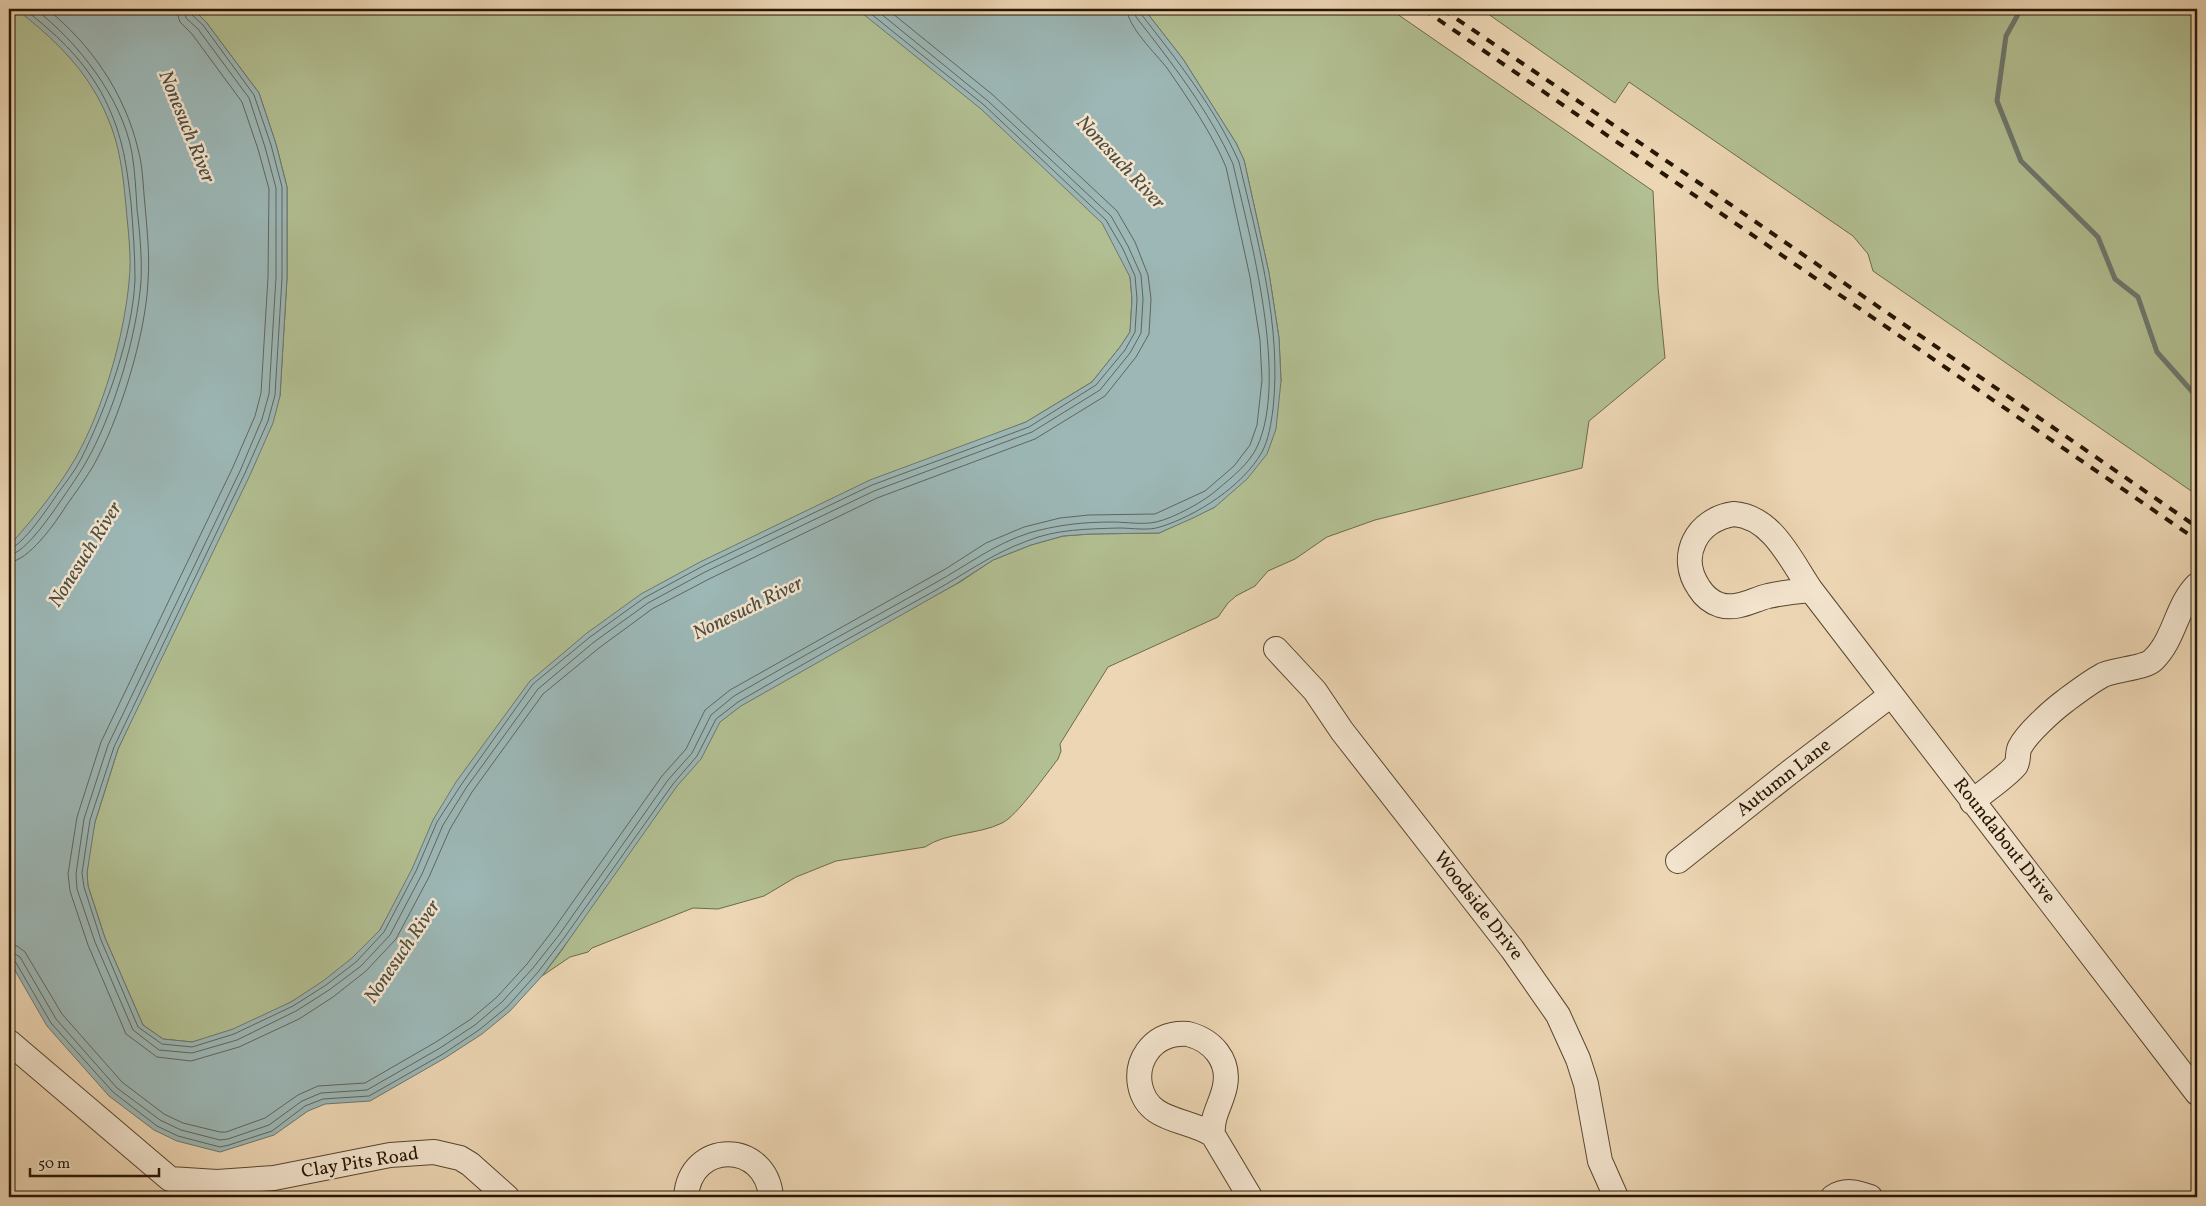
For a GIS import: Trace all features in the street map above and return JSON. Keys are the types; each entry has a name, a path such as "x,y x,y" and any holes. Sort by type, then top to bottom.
{"street":[{"name":"Roundabout Drive","path":"1810,590 1767,597 1740,606 1720,605 1705,596 1692,575 1691,554 1696,538 1705,526 1717,518 1734,514 1753,519 1777,538 1810,590 2197,1092"},
{"path":"1972,802 2017,764 2020,746 2048,715 2064,701 2104,675 2123,668 2141,666 2153,660 2166,644 2178,613 2190,592 2197,585"},
{"name":"Woodside Drive","path":"1276,649 1315,692 1342,731 1512,949 1558,1015 1578,1060 1586,1084 1600,1161 1616,1197"},
{"name":"Autumn Lane","path":"1678,861 1891,695"},
{"path":"1213,1135 1214,1117 1223,1093 1226,1078 1226,1070 1220,1055 1210,1043 1196,1036 1180,1034 1159,1040 1145,1054 1140,1068 1139,1084 1144,1098 1159,1114 1204,1129 1213,1135 1250,1197"},
{"name":"Clay Pits Road","path":"9,1042 175,1188 217,1182 274,1178 390,1155 434,1152 460,1158 470,1164 507,1197"},
{"path":"686,1197 689,1182 698,1167 712,1158 728,1154 745,1157 758,1166 767,1179 771,1197"},
{"path":"1833,1197 1848,1192 1858,1192 1870,1197"}],"green space":[{"path":"9,9 20,9 50,30 103,96 119,137 140,242 113,400 9,570"},
{"path":"193,9 864,9 938,60 1112,229 1130,277 1132,299 1130,332 1092,382 1026,422 984,439 442,821 373,942 325,982 245,1029 192,1042 163,1039 143,1025 105,938 88,886 87,873 95,822 118,749 280,396 287,278 287,187 276,144 259,93 206,22"},
{"path":"1144,9 1390,9 1653,191 1658,287 1665,358 1589,421 1582,468 1375,520 1327,537 1295,559 1268,571 1255,586 1236,596 1228,603 1218,617 1108,667 1060,744 1061,751 1058,759 1023,804 1002,823 983,830 943,839 925,847 836,861 796,877 764,896 718,909 693,908 592,948 588,952 570,957 542,976 562,950 715,716 960,582 993,560 1031,545 1063,536 1159,533 1215,507 1281,381 1279,338 1269,273 1244,160 1236,143 1183,59"},
{"path":"1481,9 2197,9 2197,495 1873,271 1868,254 1853,236 1629,82 1615,103"}],"water":[{"name":"Nonesuch River","path":"16,9 193,9 206,22 259,93 276,144 287,187 287,278 280,396 273,423 250,475 118,749 95,822 87,873 88,886 105,938 143,1025 163,1039 192,1042 233,1029 291,1002 323,981 352,958 380,930 412,869 433,820 456,782 530,681 587,633 641,594 700,562 870,480 1026,422 1092,382 1120,347 1130,332 1132,299 1130,277 1102,223 981,109 857,9 1144,9 1183,59 1236,143 1244,160 1269,273 1279,338 1281,381 1276,429 1267,454 1247,479 1215,507 1159,533 1063,536 1031,545 993,560 956,584 741,706 720,722 701,759 677,786 542,976 510,1011 482,1034 445,1058 370,1101 325,1104 308,1111 274,1135 220,1152 177,1141 154,1130 109,1096 47,1026 9,960 9,546 36,515 60,482 75,459 95,418 111,373 117,349 126,303 130,263 121,162 114,135 103,108 88,81 70,58 39,27"}],"waterway":[{"path":"2021,9 2006,36 1997,101 2021,161 2098,237 2115,279 2138,297 2157,352 2197,397"}],"railway":[{"path":"1423,9 2197,540"},
{"path":"1442,9 1711,191 2197,527"}]}
